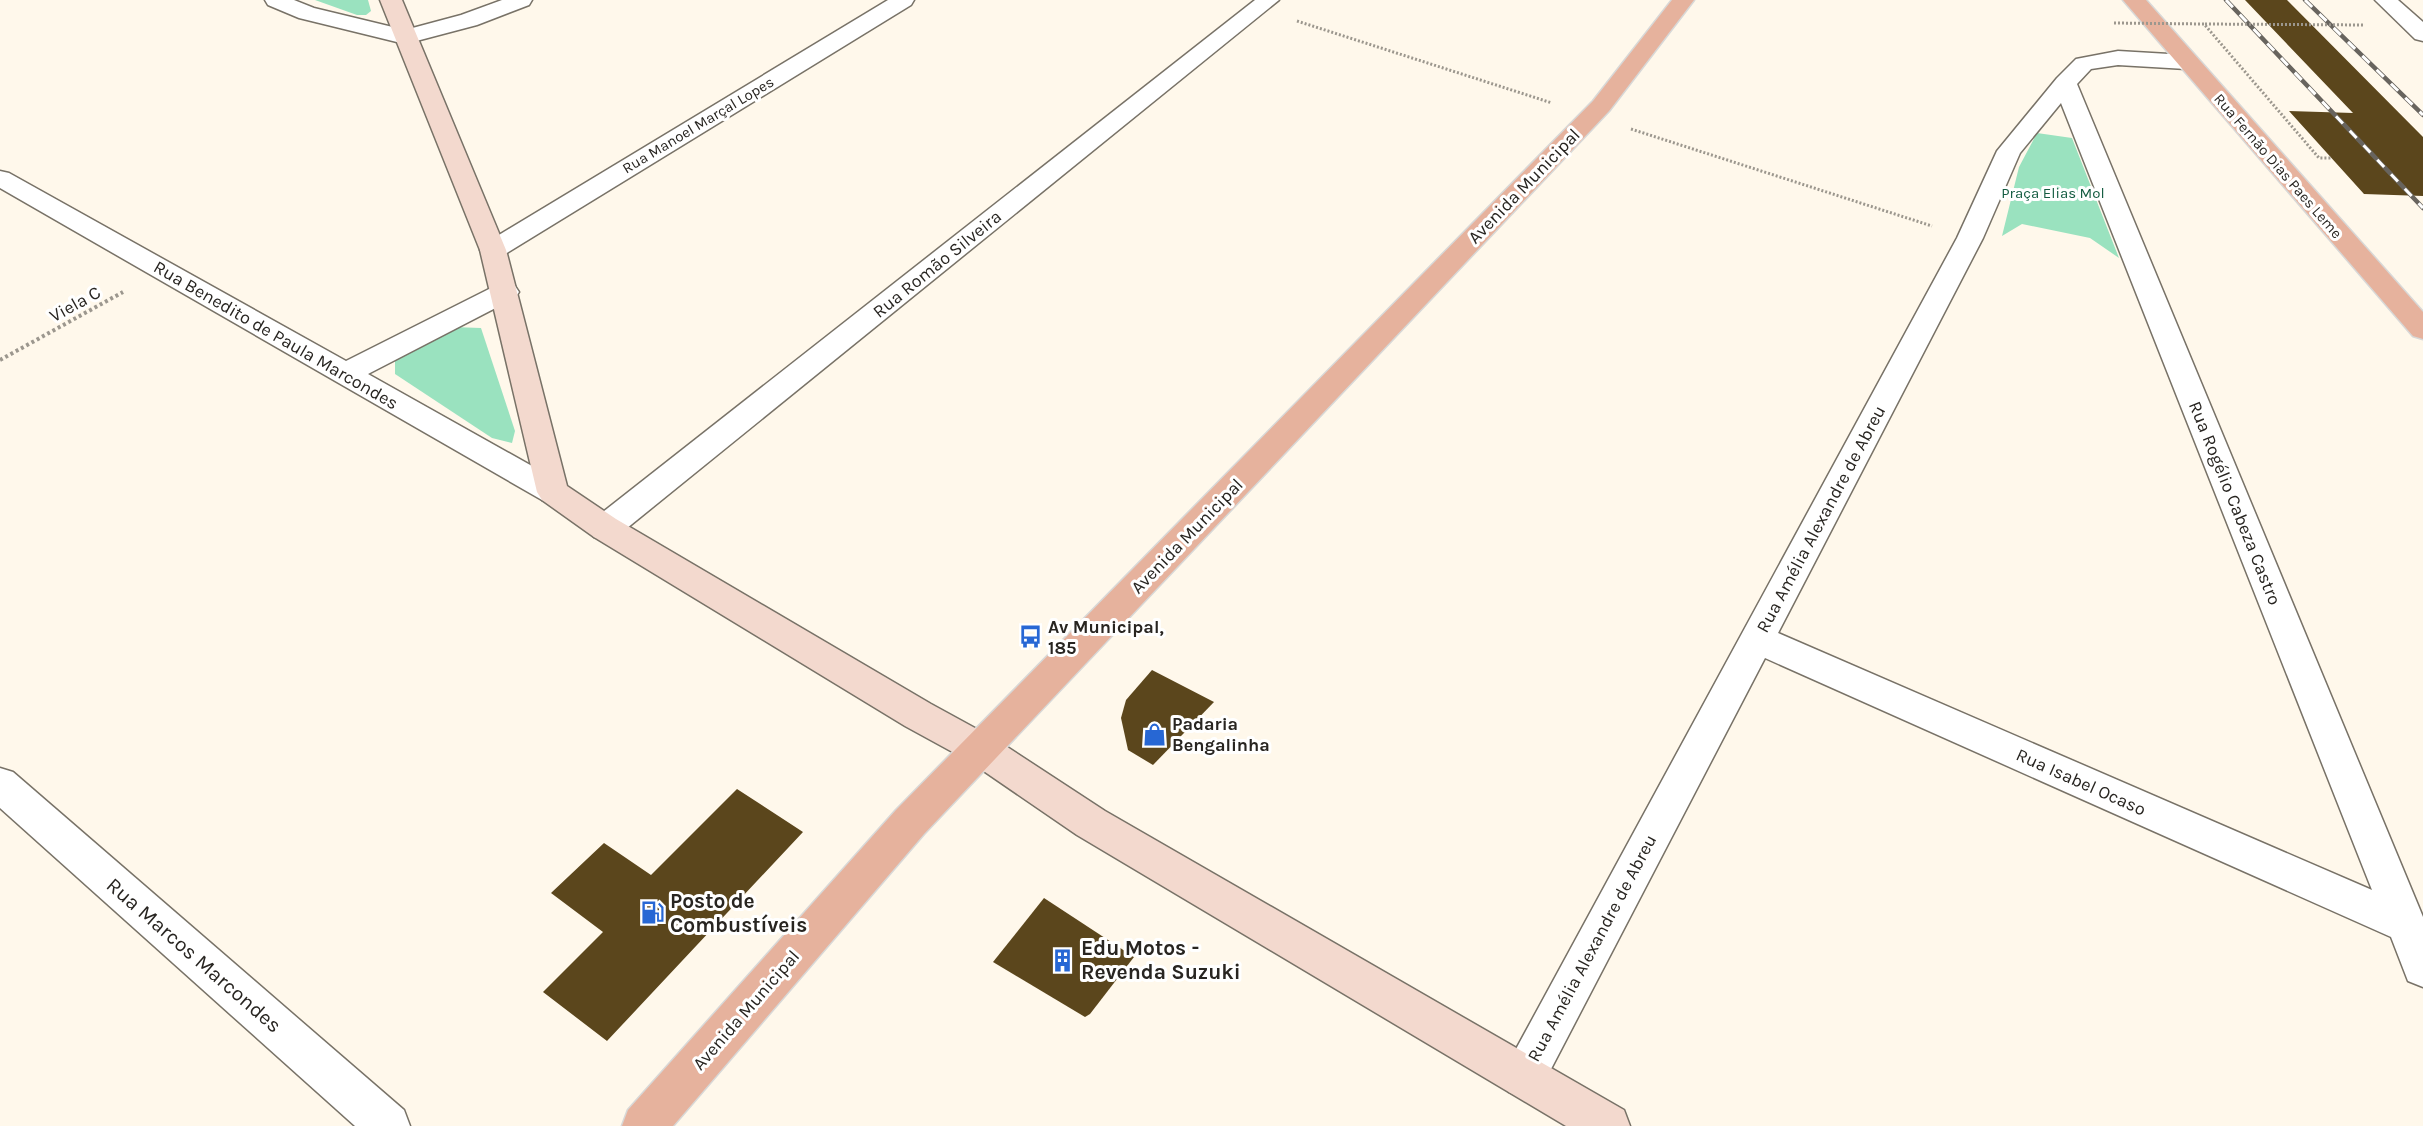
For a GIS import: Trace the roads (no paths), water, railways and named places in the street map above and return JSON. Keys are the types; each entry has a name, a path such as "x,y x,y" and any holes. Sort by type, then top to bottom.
{"main road":[{"path":"391,0 493,250 553,492 605,528 908,709 982,750 1091,824 1608,1126"},
{"name":"Avenida Municipal","path":"644,1126 910,822 982,750 1601,106 1683,0"},
{"name":"Rua Fernão Dias Paes Leme","path":"2134,0 2423,330"}],"street":[{"path":"276,0 328,19 405,37 469,20 521,0"},
{"name":"Rua Manoel Marçal Lopes","path":"493,250 903,0"},
{"name":"Rua Romão Silveira","path":"605,528 1268,0"},
{"path":"2386,0 2423,34"},
{"name":"Rua Amélia Alexandre de Abreu","path":"1524,1077 1970,238 2009,151 2065,83 2084,64 2097,60 2143,57 2186,62"},
{"name":"Rua Rogélio Cabeza Castro","path":"2065,83 2423,967"},
{"path":"2026,130 2040,126 2059,127 2080,132 2090,145"},
{"name":"Rua Benedito de Paula Marcondes","path":"0,178 553,492"},
{"path":"345,374 505,292"},
{"name":"Rua Isabel Ocaso","path":"1758,640 2405,924"},
{"name":"Rua Marcos Marcondes","path":"0,784 388,1126"}],"railway":[{"path":"2226,0 2423,208"},
{"path":"2305,0 2423,115"}],"place":[{"name":"Av Municipal, 185","path":"1030,637"},
{"name":"Padaria Bengalinha","path":"1154,734"},
{"name":"Posto de Combustíveis","path":"652,913"},
{"name":"Edu Motos - Revenda Suzuki","path":"1063,960"}],"park label":[{"name":"Praça Elias Mol","path":"2053,193"}]}
